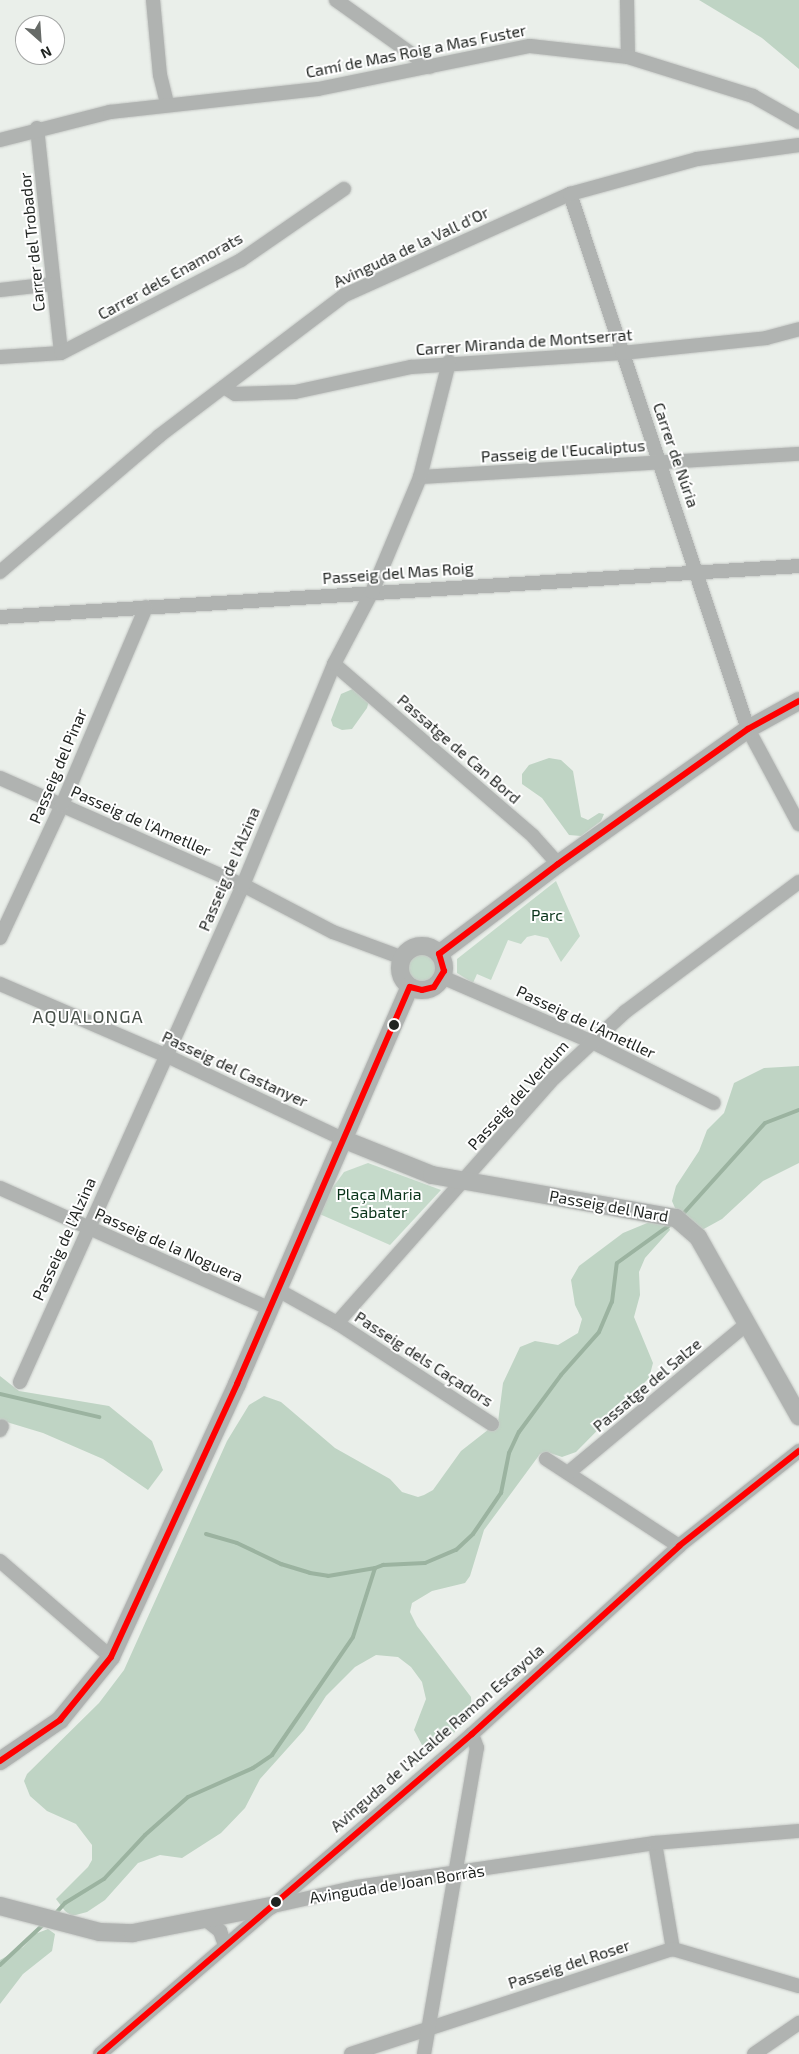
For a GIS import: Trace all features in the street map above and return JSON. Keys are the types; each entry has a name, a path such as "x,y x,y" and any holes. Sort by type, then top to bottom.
{"street":[{"path":"153,0 160,75 167,104"},
{"path":"336,0 430,67"},
{"path":"626,0 628,57"},
{"name":"Camí de Mas Roig a Mas Fuster","path":"0,140 37,128 110,112 167,104 318,89 530,46 628,57 753,96 799,122"},
{"name":"Carrer del Trobador","path":"37,128 61,353"},
{"name":"Avinguda de la Vall d'Or","path":"0,572 159,436 344,295 570,194 697,159 799,145"},
{"name":"Carrer dels Enamorats","path":"0,357 61,353 241,260 344,189"},
{"name":"Carrer de Núria","path":"570,194 622,353 698,571 748,729 799,824"},
{"path":"0,290 53,284"},
{"name":"Carrer Miranda de Montserrat","path":"224,387 235,394 295,392 411,367 449,362 622,353 766,338 799,329"},
{"name":"Passeig de l'Alzina","path":"20,1382 242,885 334,664 372,592 420,477 449,362"},
{"name":"Passeig de l'Eucaliptus","path":"420,477 799,454"},
{"name":"Passeig del Mas Roig","path":"0,616 799,566"},
{"name":"Passeig del Pinar","path":"0,938 62,805 146,606"},
{"name":"Passatge de Can Bord","path":"334,664 533,836 558,864"},
{"path":"439,954 558,864 748,729 799,701"},
{"name":"Passeig de l'Ametller","path":"0,778 242,885 333,932 403,958"},
{"name":"Passeig del Verdum","path":"337,1323 464,1182 554,1077 625,1012 799,882"},
{"path":"420,947 439,954 444,965 442,977 428,989 410,987 402,977 403,958 420,947"},
{"name":"Passeig de l'Ametller","path":"442,977 592,1042 714,1103"},
{"name":"Passeig del Castanyer","path":"0,984 165,1055 345,1140"},
{"path":"0,1761 60,1720 110,1657 270,1309 410,987"},
{"name":"Passeig del Nard","path":"345,1140 432,1175 676,1218 698,1237 799,1416"},
{"name":"Passeig de la Noguera","path":"0,1188 270,1309"},
{"path":"278,1290 337,1323"},
{"name":"Passeig dels Caçadors","path":"337,1323 492,1424"},
{"name":"Passatge del Salze","path":"568,1473 748,1323"},
{"name":"Avinguda de l'Alcalde Ramon Escayola","path":"100,2054 472,1734 679,1546 799,1451"},
{"path":"546,1458 679,1546"},
{"path":"0,1560 110,1657"},
{"path":"424,2054 477,1748 472,1734"},
{"name":"Avinguda de Joan Borràs","path":"0,1906 100,1932 133,1933 206,1920 311,1897 655,1843 799,1830"},
{"path":"655,1843 673,1949 799,1986"},
{"path":"304,1877 304,1887 311,1897"},
{"path":"206,1920 220,1931 225,1945"},
{"name":"Passeig del Roser","path":"351,2054 428,2027 673,1949"},
{"path":"754,2054 799,2023"}],"green space":[{"path":"699,0 799,0 799,69 762,38"},
{"path":"355,688 369,701 367,708 352,729 342,730 333,726 331,720 341,694"},
{"path":"549,758 561,760 573,771 581,817 588,820 599,813 604,814 601,821 581,836 569,835 542,798 522,784 522,774 529,765"},
{"name":"Parc","path":"556,881 580,936 561,962 548,938 535,935 527,937 521,944 508,940 491,980 477,974 473,983 457,973 457,959"},
{"path":"422,953 432,957 436,967 432,977 422,981 412,977 408,967 412,957"},
{"path":"799,1066 799,1163 763,1181 722,1219 702,1230 678,1215 672,1201 676,1186 699,1151 707,1130 724,1113 734,1083 764,1068"},
{"name":"Plaça Maria Sabater","path":"368,1163 441,1190 390,1245 315,1212 344,1172"},
{"path":"652,1221 667,1222 670,1230 645,1258 639,1272 640,1295 634,1317 653,1363 649,1378 576,1452 562,1457 547,1452 540,1454 484,1530 470,1576 465,1583 432,1591 412,1603 410,1612 417,1626 471,1697 472,1712 464,1725 438,1745 422,1745 414,1730 426,1699 422,1682 411,1667 398,1657 376,1655 355,1667 326,1696 304,1730 260,1779 245,1808 221,1833 182,1858 160,1855 138,1863 105,1900 87,1912 72,1916 65,1911 56,1899 88,1867 92,1860 92,1845 76,1824 47,1811 30,1796 24,1781 27,1774 99,1703 124,1670 227,1441 249,1405 264,1396 281,1402 335,1448 390,1479 402,1492 418,1497 424,1495 433,1490 461,1451 498,1422 503,1383 520,1347 535,1341 558,1345 578,1333 582,1319 575,1305 571,1280 579,1266 623,1233"},
{"path":"0,1376 19,1391 109,1406 152,1441 163,1470 148,1490 103,1459 43,1433 0,1420"},
{"path":"48,1929 55,1934 52,1951 23,1974 0,2004 0,1960 23,1947 35,1934"}],"waterway":[{"path":"683,1214 765,1123 799,1110"},
{"path":"55,1914 65,1903 104,1879 145,1835 188,1797 253,1768 272,1755 353,1637 375,1568 383,1565 425,1563 456,1550 473,1534 501,1493 509,1453 519,1432 561,1375 599,1332 612,1302 617,1263 671,1224"},
{"path":"0,1394 99,1417"},
{"path":"206,1534 237,1543 281,1564 310,1573 328,1576 375,1568"},
{"path":"0,1965 46,1922"}],"transit line":[{"path":"0,1761 60,1720 111,1657 237,1384 410,987 422,990 434,987 444,971 439,954 558,864 748,729 799,701"},
{"path":"100,2054 472,1734 679,1546 799,1451"}],"district":[{"name":"AQUALONGA","path":"88,1016"}]}
